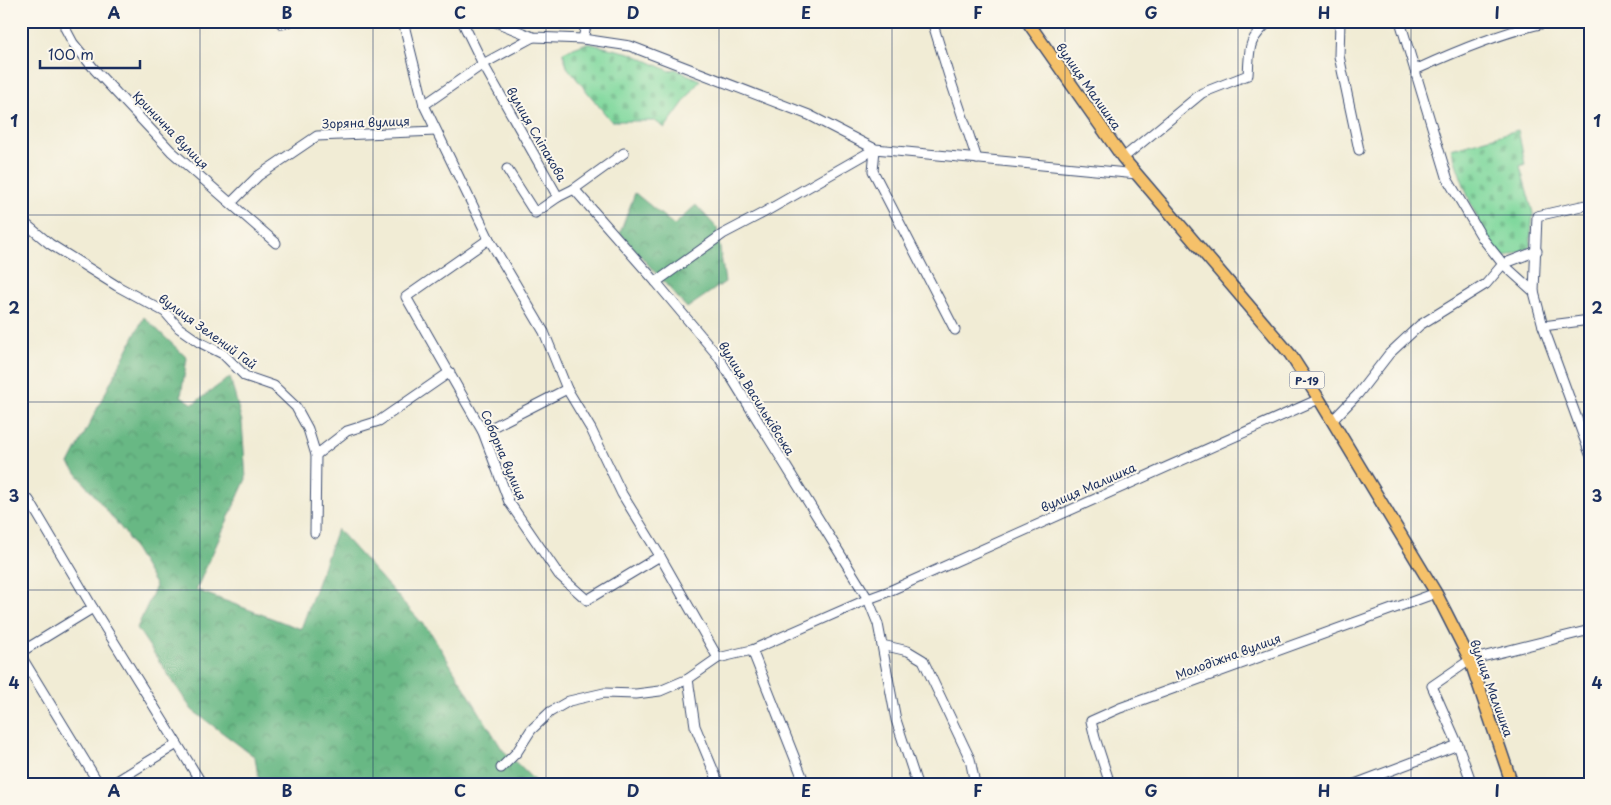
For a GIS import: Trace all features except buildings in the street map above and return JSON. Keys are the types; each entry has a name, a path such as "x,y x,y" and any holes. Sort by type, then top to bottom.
{"main road":[{"name":"вулиця Малишка","path":"1027,21 1123,158 1290,354 1319,399 1436,594 1470,660 1512,784"}],"street":[{"name":"Кринична вулиця","path":"66,21 65,28 73,43 95,70 171,151 206,184 276,243"},
{"path":"279,21 282,24 290,21"},
{"name":"Зоряна вулиця","path":"404,21 424,105"},
{"path":"462,21 483,64"},
{"path":"493,21 534,37 583,39 630,46 809,115 875,149 1136,174"},
{"path":"583,39 587,21"},
{"path":"932,21 977,160"},
{"path":"1123,158 1202,93 1248,75 1249,46 1254,36 1269,21"},
{"path":"1340,21 1339,56 1359,150"},
{"path":"1400,21 1448,180 1483,239 1503,264 1534,292"},
{"path":"1415,70 1454,52 1535,23 1553,21"},
{"path":"534,37 483,64 424,105 489,239 544,332 567,389 591,430 622,494 718,658"},
{"name":"вулиця Сліпакова","path":"483,64 558,197 574,189 624,153"},
{"name":"Зоряна вулиця","path":"230,203 258,176 317,136 436,131"},
{"path":"656,282 723,234 875,149"},
{"path":"875,149 873,171 955,330"},
{"path":"507,169 536,213 558,197"},
{"name":"вулиця Васильківська","path":"574,189 718,356 868,599 878,624 896,720 917,784"},
{"path":"1590,204 1537,216 1534,292 1543,326 1590,454"},
{"name":"вулиця Зелений Гай","path":"21,220 50,244 117,286 165,312 180,328 198,342 223,354 245,376 274,386 296,407 308,429 316,455 315,533"},
{"name":"Соборна вулиця","path":"489,239 406,296 483,432 509,502 559,575 587,600 660,556"},
{"path":"1332,421 1358,394 1389,354 1420,325 1486,284 1503,264 1536,251"},
{"path":"1543,326 1590,320"},
{"path":"316,455 347,431 379,421 450,372"},
{"path":"483,432 567,389"},
{"name":"вулиця Малишка","path":"868,599 1319,399"},
{"path":"21,499 29,500 92,608 202,784"},
{"name":"Молодіжна вулиця","path":"1110,784 1094,738 1091,721 1120,708 1436,594"},
{"path":"500,768 517,752 532,730 550,712 569,701 604,693 636,694 660,691 688,679 718,658 752,650 868,599"},
{"path":"92,608 21,654 99,784"},
{"path":"1472,784 1432,686 1470,660 1590,630"},
{"path":"882,645 908,651 923,660 970,760 975,784"},
{"path":"752,650 805,784"},
{"path":"688,679 695,726 719,784"},
{"path":"112,784 177,744"},
{"path":"1355,784 1458,746"}],"green space":[{"path":"587,43 630,53 670,71 675,69 700,80 665,128 655,121 611,121 567,67 563,52"},
{"path":"1518,130 1525,164 1520,166 1533,213 1530,246 1527,249 1505,257 1496,250 1480,224 1451,149"},
{"path":"635,193 674,225 696,205 717,228 725,282 687,308 620,233"},
{"path":"144,317 187,358 181,396 193,404 230,377 242,422 246,479 196,590 301,629 337,529 431,633 502,749 538,784 262,784 258,776 255,757 192,710 137,628 156,586 125,533 69,464"}]}
